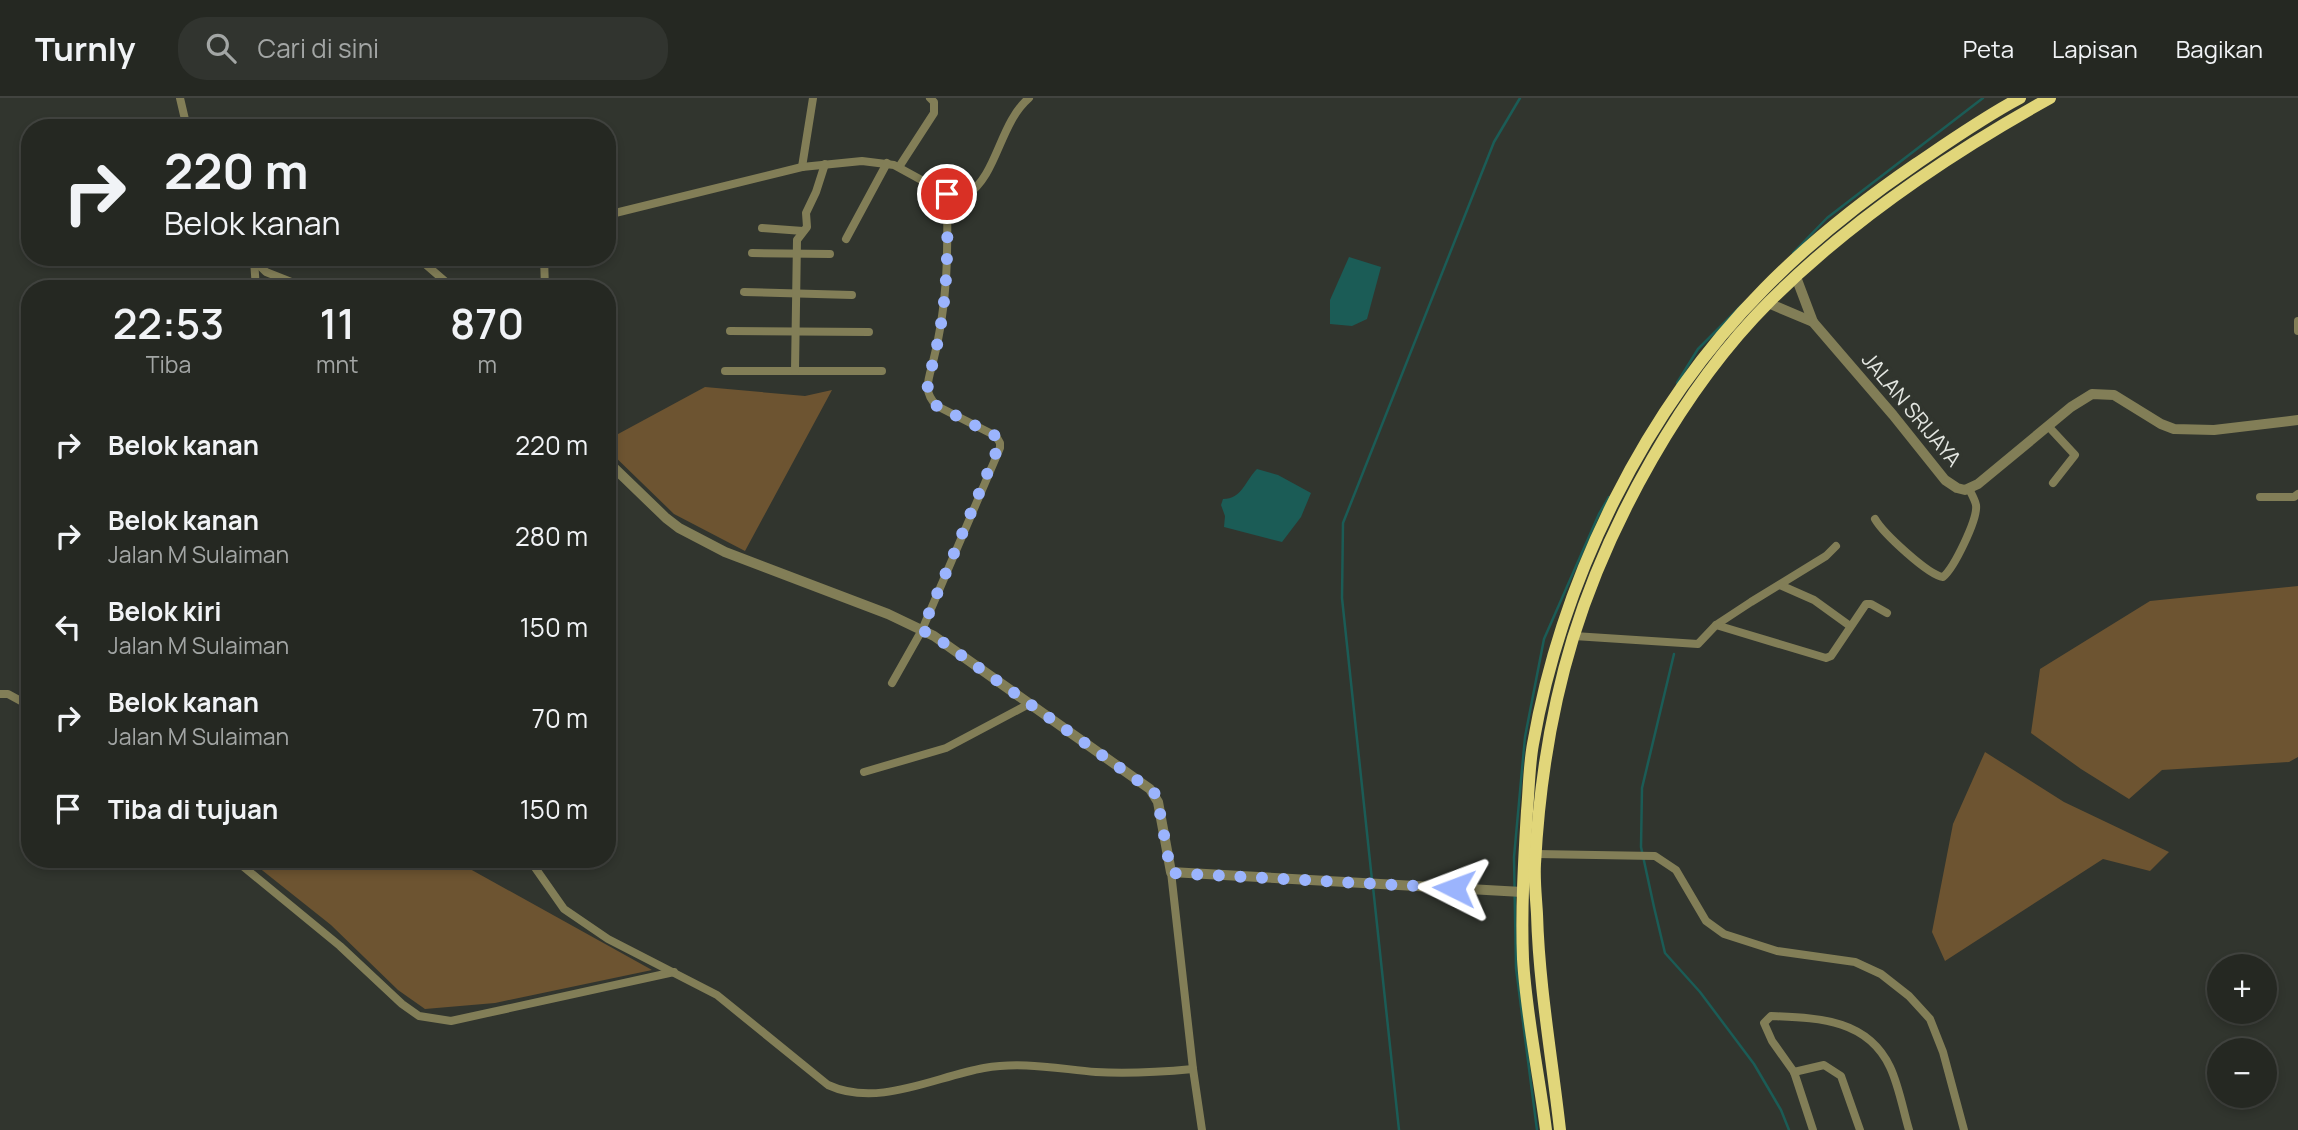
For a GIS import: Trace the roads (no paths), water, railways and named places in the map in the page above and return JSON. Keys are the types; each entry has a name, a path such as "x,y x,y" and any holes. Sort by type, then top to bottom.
{"highway":[{"path":"1546,1130 1524,962 1520,892 1532,746 1557,641 1589,553 1616,496 1692,372 1791,262 1887,184 1960,134 2020,98"},
{"path":"1560,1130 1538,956 1536,854 1545,761 1574,636 1613,534 1667,433 1702,382 1768,303 1898,193 1956,153 2050,98"}],"street":[{"path":"180,98 185,119"},
{"path":"802,167 813,98"},
{"path":"899,167 934,113 934,102 930,98"},
{"path":"616,213 802,167 862,161 887,163 947,194 967,195 974,191 983,179 1010,120 1029,98"},
{"path":"846,239 887,163"},
{"path":"795,371 797,240 807,227 806,212 825,164"},
{"path":"892,683 922,630 1000,443 996,436 937,406 926,386 938,343 947,292 947,194"},
{"path":"762,228 803,231"},
{"path":"752,253 830,254"},
{"path":"260,266 266,272 286,280"},
{"path":"427,266 444,280"},
{"path":"1796,277 1813,322"},
{"path":"744,292 852,295"},
{"name":"JALAN SRIJAYA","path":"1768,303 1813,322 1945,480 1957,488 1969,489 2084,397 2100,393 2113,395 2174,429 2214,430 2298,420"},
{"path":"2298,321 2298,331"},
{"path":"730,331 869,332"},
{"path":"725,371 882,371"},
{"path":"2048,426 2075,455 2053,483"},
{"path":"616,470 666,519 698,539 888,614 944,643 1154,792 1171,873 1202,1130"},
{"path":"1875,519 1881,529 1928,570 1943,577 1950,571 1958,556 1977,506 1969,489"},
{"path":"2259,497 2294,497 2298,494"},
{"path":"1574,636 1698,644 1716,625 1826,556 1836,546"},
{"path":"1780,585 1814,600 1850,626"},
{"path":"1716,625 1826,658 1831,656 1867,604 1886,613"},
{"path":"0,694 8,694 21,701"},
{"path":"864,772 946,748 1029,704"},
{"path":"1536,854 1655,856 1676,870 1706,921 1724,934 1777,951 1855,962 1881,974 1909,996 1930,1019 1943,1052 1964,1130"},
{"path":"245,868 340,946 371,977 419,1016 451,1021 674,972"},
{"path":"535,868 564,909 608,939 718,995 828,1085 841,1091 898,1091 984,1068 1008,1066 1113,1073 1193,1069"},
{"path":"1171,873 1520,892"},
{"path":"1813,1130 1794,1072 1772,1041 1764,1023 1771,1016 1837,1022 1855,1030 1874,1045 1889,1066 1909,1130"},
{"path":"1794,1072 1824,1066 1841,1076 1860,1130"}],"water":[{"path":"1349,257 1381,267 1367,319 1352,326 1330,324 1330,300"},
{"path":"1257,469 1278,475 1311,493 1301,517 1282,542 1224,527 1225,516 1221,505 1223,499 1239,493"}],"waterway":[{"path":"1372,880 1342,598 1343,523 1494,142 1520,98"},
{"path":"1793,253 1827,218 1983,98"},
{"path":"1677,383 1698,349 1742,305"},
{"path":"1537,1130 1516,968 1514,857 1525,737 1544,639 1609,497"},
{"path":"1674,654 1642,788 1641,847 1665,953 1700,992 1754,1064 1781,1110 1789,1130"},
{"path":"1373,887 1399,1130"}]}
